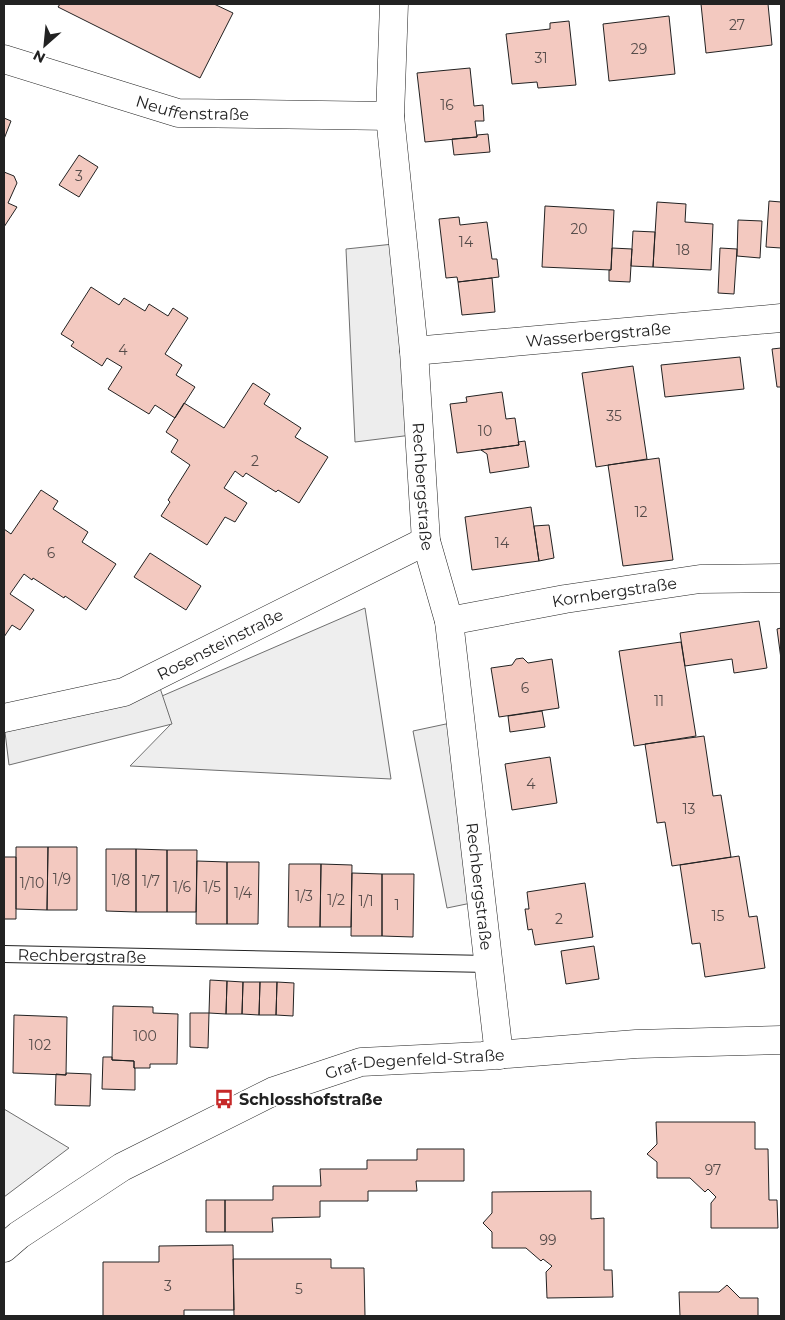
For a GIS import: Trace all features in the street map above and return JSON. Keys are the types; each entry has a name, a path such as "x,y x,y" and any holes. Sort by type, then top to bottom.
{"street":[{"name":"Rechbergstraße","path":"394,4 390,116 414,351 426,540 449,621 499,1055"},
{"name":"Neuffenstraße","path":"4,60 178,113 390,116"},
{"name":"Wasserbergstraße","path":"414,351 781,318"},
{"name":"Rosensteinstraße","path":"4,718 124,692 426,540"},
{"name":"Kornbergstraße","path":"449,621 565,599 700,579 781,578"},
{"name":"Graf-Degenfeld-Straße","path":"4,1248 19,1235 122,1167 274,1091 361,1062 499,1055 636,1044 781,1040"}],"lane":[{"name":"Rechbergstraße","path":"4,954 488,964"}],"shaded area":[{"path":"403,243 420,434 355,442 346,249"},
{"path":"365,608 391,779 130,766 171,724 162,696"},
{"path":"156,676 172,724 9,765 4,724"},
{"path":"460,721 481,901 447,908 413,731"},
{"path":"4,1109 69,1148 4,1197"}],"building":[{"path":"60,4 214,4 233,13 200,78 58,7"},
{"path":"701,4 768,4 772,45 706,53"},
{"path":"669,16 675,74 609,81 603,24"},
{"path":"569,21 576,85 538,88 537,82 512,84 506,34 550,29 550,23"},
{"path":"470,68 474,106 483,105 484,121 475,121 477,137 425,142 417,73"},
{"path":"4,118 11,121 4,139"},
{"path":"488,134 490,152 454,155 452,139"},
{"path":"79,155 98,167 79,197 59,185"},
{"path":"4,172 14,176 17,183 8,203 17,207 4,227"},
{"path":"769,201 781,202 781,248 766,247"},
{"path":"657,202 686,204 685,222 713,224 711,270 653,267"},
{"path":"545,206 614,210 611,270 542,267"},
{"path":"459,217 460,225 487,222 492,259 497,259 499,277 458,282 457,277 446,278 439,219"},
{"path":"738,220 762,221 760,258 737,256"},
{"path":"633,231 655,232 653,267 631,266"},
{"path":"612,248 632,249 630,282 609,281"},
{"path":"720,248 737,249 734,294 718,293"},
{"path":"492,278 495,312 462,315 458,282"},
{"path":"91,287 119,305 124,298 145,311 149,304 168,316 173,308 188,318 165,354 182,365 176,375 195,387 175,418 155,405 149,414 108,389 122,367 107,358 102,366 71,346 74,342 61,334"},
{"path":"781,348 781,387 777,387 772,349"},
{"path":"740,357 744,389 665,397 661,365"},
{"path":"633,366 647,459 596,467 582,373"},
{"path":"253,383 270,394 264,404 301,428 295,437 328,457 299,503 278,490 276,492 246,473 243,477 235,471 224,488 247,503 235,522 225,517 207,545 161,516 170,502 168,500 190,465 171,452 178,440 166,432 184,403 224,428"},
{"path":"502,392 506,419 515,418 519,445 457,453 450,404 467,402 466,397"},
{"path":"525,441 529,467 490,473 487,454 481,450 519,445 518,442"},
{"path":"659,458 673,560 623,566 608,465"},
{"path":"41,490 58,501 53,509 88,532 82,542 116,564 86,610 65,596 64,598 24,574 10,594 34,610 20,630 12,625 4,637 4,529 11,534"},
{"path":"531,507 539,561 472,570 465,517"},
{"path":"549,525 554,558 539,561 534,526"},
{"path":"150,553 201,586 186,610 134,577"},
{"path":"759,621 767,668 734,673 732,659 685,666 680,633"},
{"path":"781,628 781,659 777,629"},
{"path":"681,642 696,736 634,746 619,651"},
{"path":"523,658 528,663 552,659 559,708 499,717 491,668 512,665 516,659"},
{"path":"542,711 545,727 510,732 508,716"},
{"path":"704,736 713,796 721,795 731,857 672,866 665,822 657,823 645,744"},
{"path":"550,757 557,803 512,810 505,764"},
{"path":"16,847 48,847 47,910 16,909"},
{"path":"48,847 77,847 77,910 47,910"},
{"path":"106,849 136,849 136,912 106,911"},
{"path":"136,849 167,850 167,912 136,912"},
{"path":"167,850 197,850 196,912 167,912"},
{"path":"739,856 749,917 757,916 765,968 705,977 700,943 692,944 680,865"},
{"path":"4,857 16,857 16,919 4,919"},
{"path":"197,861 227,862 227,924 196,924"},
{"path":"227,862 259,862 258,924 227,924"},
{"path":"289,864 321,864 320,927 288,927"},
{"path":"321,864 352,865 351,927 320,927"},
{"path":"352,873 382,874 382,936 351,936"},
{"path":"382,874 414,874 413,937 382,936"},
{"path":"585,883 593,937 535,945 532,929 528,930 525,909 529,909 527,892"},
{"path":"594,946 599,979 566,984 561,951"},
{"path":"210,980 227,981 226,1014 209,1013"},
{"path":"227,981 243,982 242,1014 226,1014"},
{"path":"243,982 260,982 259,1015 242,1014"},
{"path":"260,982 277,982 276,1015 259,1015"},
{"path":"277,982 294,983 293,1016 276,1015"},
{"path":"113,1006 153,1007 153,1013 178,1014 177,1064 150,1064 150,1068 134,1068 134,1061 112,1060"},
{"path":"190,1013 209,1013 208,1048 190,1047"},
{"path":"14,1015 67,1017 66,1075 13,1073"},
{"path":"103,1057 112,1057 112,1060 134,1061 135,1090 102,1089"},
{"path":"66,1073 91,1074 90,1106 55,1105 56,1074 66,1075"},
{"path":"656,1122 755,1122 755,1149 768,1149 769,1200 777,1200 778,1228 711,1228 711,1203 716,1197 708,1189 705,1192 690,1178 657,1178 657,1162 647,1154 657,1144"},
{"path":"417,1149 464,1149 464,1181 416,1181 417,1191 368,1191 368,1201 320,1201 320,1217 272,1218 273,1232 225,1232 225,1200 273,1200 273,1186 321,1186 320,1169 367,1169 367,1160 417,1160"},
{"path":"591,1191 591,1219 604,1218 604,1270 612,1270 613,1297 547,1298 546,1272 552,1266 543,1259 541,1261 526,1248 492,1248 492,1232 483,1223 492,1213 492,1192"},
{"path":"206,1200 225,1200 225,1232 206,1232"},
{"path":"233,1245 234,1310 184,1310 184,1316 103,1316 103,1262 159,1262 159,1246"},
{"path":"233,1259 331,1259 331,1268 364,1268 365,1316 234,1316"},
{"path":"727,1285 740,1298 758,1298 758,1316 680,1316 679,1292 719,1292"}],"place":[{"name":"Schlosshofstraße","path":"224,1099"}]}
